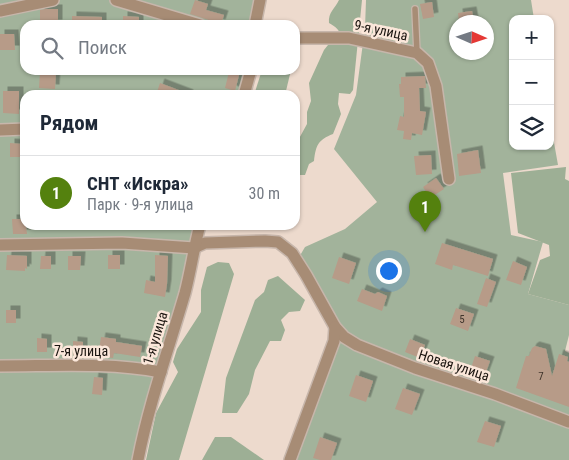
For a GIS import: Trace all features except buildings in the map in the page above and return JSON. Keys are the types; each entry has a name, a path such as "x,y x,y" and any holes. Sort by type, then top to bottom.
{"street":[{"path":"0,11 53,0"},
{"path":"116,0 183,20"},
{"path":"256,20 260,0"},
{"name":"9-я улица","path":"300,38 349,38 417,53 428,63 436,86 449,179"},
{"path":"246,90 250,75"},
{"path":"0,130 20,129"},
{"name":"1-я улица","path":"138,460 144,432 186,290 199,230"},
{"name":"Новая улица","path":"0,245 122,243 194,248 206,243 265,240 278,242 292,252 335,327 344,337 357,345 390,358 569,422"},
{"path":"290,460 334,341 335,327"},
{"name":"7-я улица","path":"0,366 89,364 132,367 161,372"}],"lane":[{"path":"415,9 417,53"}],"green space":[{"path":"0,0 255,0 251,20 20,20 20,75 243,75 239,90 20,90 20,230 197,230 133,460 0,460"},
{"path":"339,0 362,0 353,90 350,94 339,93 338,104 341,114 333,134 321,141 317,147 314,161 309,164 305,175 300,175 300,137 307,124 307,112 311,101 309,83 324,50 328,45 340,39 338,29 329,23 331,13"},
{"path":"366,0 531,0 533,15 509,15 509,150 554,150 554,142 558,165 503,173 511,235 543,242 528,294 569,305 569,335 565,351 569,353 569,460 287,460 335,333 295,264 305,247 345,229 377,202 334,149 356,95 365,28"},
{"path":"260,75 290,75 286,90 256,90"},
{"path":"566,167 565,179 569,181 569,305 528,294 540,260 550,256 549,245 518,233 511,173"},
{"path":"218,262 229,263 234,274 179,460 146,460 156,413 178,372 173,362 177,349 201,312 201,290 207,267"},
{"path":"278,276 305,300 300,311 289,312 281,320 285,330 281,341 270,341 255,370 249,394 237,413 222,413 226,378 255,300 264,292 268,280"},
{"path":"215,437 231,437 264,460 202,460"}],"place":[{"name":"СНТ «Искра»","path":"425,232"}]}
